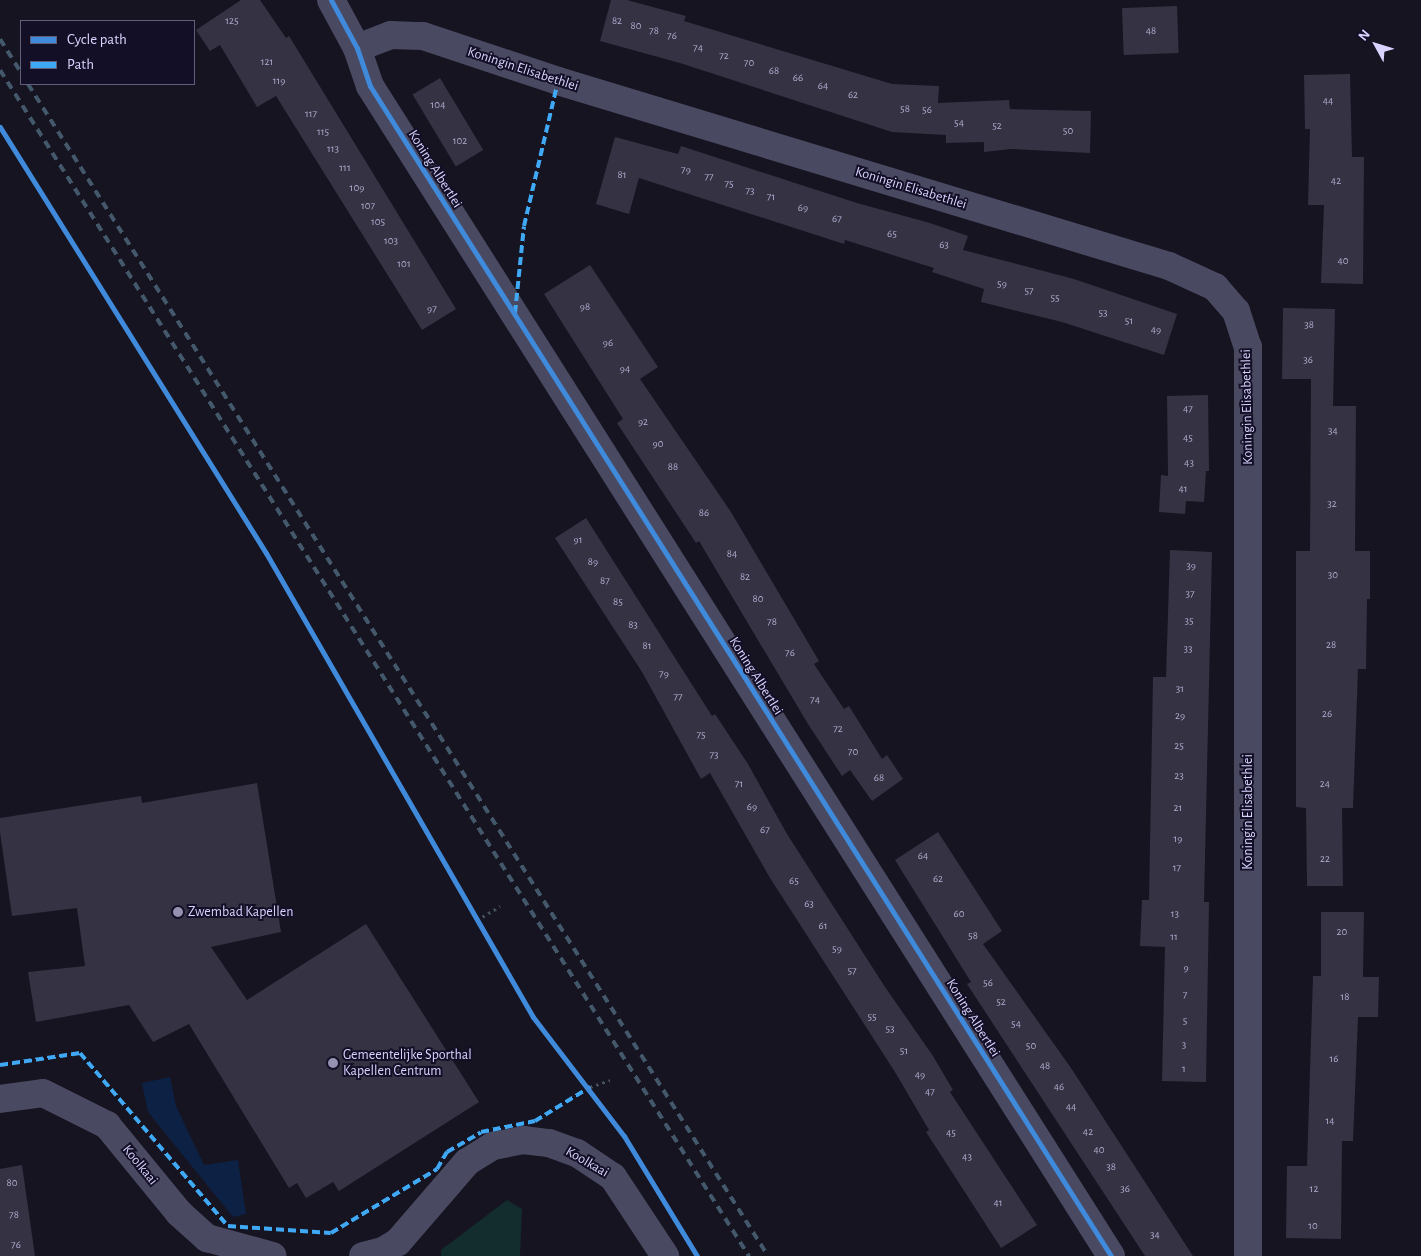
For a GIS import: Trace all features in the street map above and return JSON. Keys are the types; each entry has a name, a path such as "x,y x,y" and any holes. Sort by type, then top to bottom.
{"street":[{"name":"Koning Albertlei","path":"331,0 357,48 370,86 496,288 1111,1256"},
{"name":"Koningin Elisabethlei","path":"357,48 391,35 423,36 558,81 1169,266 1215,287 1236,311 1248,346 1248,1256"},
{"name":"Koolkaai","path":"0,1099 43,1093 107,1125 179,1213 207,1238 273,1256"},
{"name":"Koolkaai","path":"362,1256 383,1251 398,1242 468,1162 493,1146 523,1140 549,1143 577,1153 613,1177 665,1256"}],"path":[{"path":"477,920 500,906"},
{"path":"472,912 482,928"},
{"path":"584,1080 596,1095"},
{"path":"590,1087 610,1080"}],"green space":[{"path":"507,1200 522,1209 520,1256 441,1256 441,1250"}],"water":[{"path":"170,1077 176,1106 204,1165 238,1160 246,1214 233,1217 148,1112 142,1083"}],"building":[{"path":"241,0 260,0 286,38 289,36 456,309 422,330 276,96 257,107 220,45 210,51 196,30"},
{"path":"611,0 627,0 686,16 684,21 892,84 939,86 938,103 1009,100 1010,109 1091,111 1090,153 1011,149 984,152 984,142 946,143 946,135 892,132 680,63 600,41"},
{"path":"1177,6 1179,53 1124,55 1122,8"},
{"path":"1350,74 1352,157 1364,157 1363,284 1321,283 1324,205 1308,205 1310,129 1305,129 1304,75"},
{"path":"440,78 483,150 456,166 413,94"},
{"path":"615,137 678,154 681,146 857,203 930,223 968,236 963,250 1074,279 1177,314 1164,355 1062,322 981,302 984,289 932,272 934,268 845,240 844,244 639,178 629,214 596,204"},
{"path":"590,265 658,367 640,379 731,512 819,661 814,664 844,709 849,706 882,759 887,755 903,779 872,801 850,770 842,776 808,724 699,541 696,543 617,423 623,419 544,294"},
{"path":"1283,308 1335,309 1333,406 1356,406 1355,551 1370,551 1370,599 1367,599 1366,669 1358,669 1353,808 1342,808 1343,886 1307,886 1306,808 1296,807 1296,551 1310,551 1311,379 1282,379"},
{"path":"1208,395 1209,471 1206,471 1204,502 1186,501 1185,514 1159,512 1161,475 1168,476 1167,396"},
{"path":"586,518 712,716 715,714 748,764 787,834 885,987 933,1056 953,1090 950,1092 1037,1225 1001,1248 926,1132 929,1130 895,1072 770,878 710,773 701,779 642,672 555,538"},
{"path":"1170,550 1212,552 1204,902 1209,902 1206,1082 1162,1081 1165,947 1140,946 1142,900 1149,900 1153,677 1166,677"},
{"path":"257,783 281,932 211,947 247,1000 366,924 479,1102 339,1191 333,1182 306,1198 297,1183 289,1188 189,1024 153,1042 129,1005 36,1022 28,972 85,966 77,908 12,916 0,832 0,818 141,796 142,803"},
{"path":"938,832 1002,931 983,944 1071,1068 1193,1256 1145,1256 967,984 971,982 895,860"},
{"path":"1321,912 1364,912 1363,977 1379,977 1378,1017 1358,1017 1353,1141 1342,1141 1341,1239 1286,1238 1287,1166 1307,1166 1313,976 1321,976"},
{"path":"22,1165 35,1256 0,1256 0,1169"}],"railway":[{"path":"0,39 20,71"},
{"path":"0,70 749,1256"},
{"path":"29,85 768,1256"}],"marked path":[{"path":"515,313 524,226 558,81"},
{"path":"0,1065 80,1053 228,1226 331,1233 437,1169 447,1152 481,1132 535,1121 590,1087"}],"cycle path":[{"path":"331,0 357,48 370,86 1111,1256"},
{"path":"0,127 266,553 533,1017 624,1136 697,1256"}],"place":[{"name":"Zwembad Kapellen","path":"178,912"},
{"name":"Gemeentelijke Sporthal Kapellen Centrum","path":"333,1063"}]}
